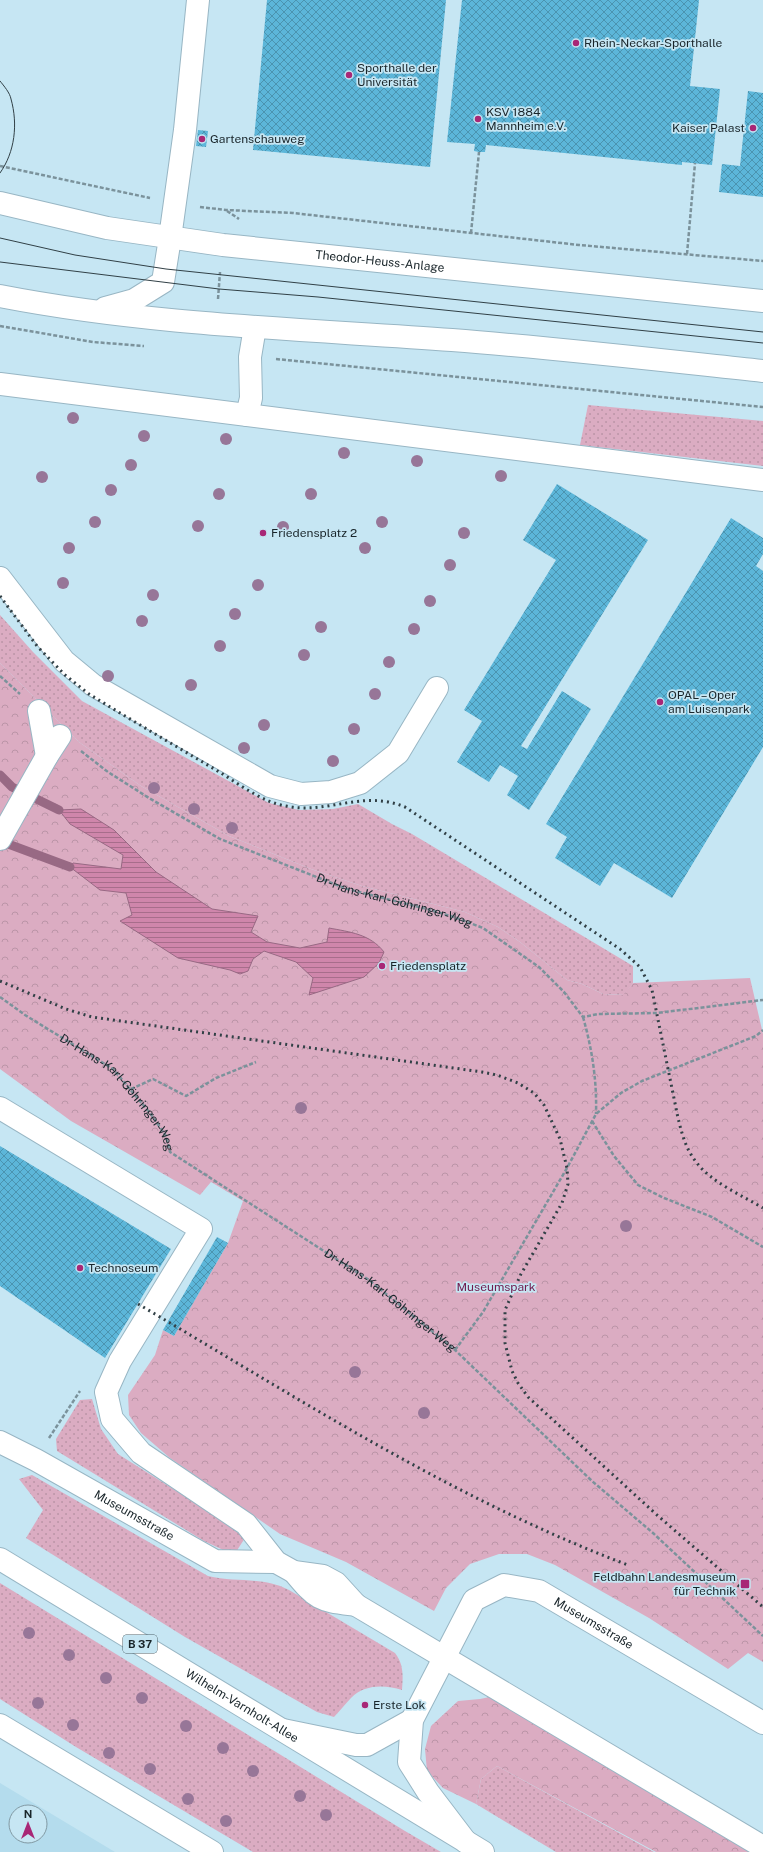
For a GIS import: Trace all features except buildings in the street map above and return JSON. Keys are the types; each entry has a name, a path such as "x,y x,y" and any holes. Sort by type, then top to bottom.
{"main road":[{"path":"92,312 134,300 162,282 176,203 198,0"},
{"name":"Theodor-Heuss-Anlage","path":"0,203 107,228 223,245 763,301"},
{"path":"0,296 92,312 255,327 455,340 763,371"},
{"path":"248,415 251,398 250,357 255,327"},
{"path":"0,384 763,480"},
{"path":"0,578 64,661 93,685 270,786 293,792 301,794 330,792 360,783 398,753 437,688"},
{"path":"39,712 47,756"},
{"path":"0,839 47,756 61,735"},
{"path":"0,1108 201,1229 120,1361 106,1392 112,1419 140,1453 246,1524 285,1567 312,1593 324,1600 356,1605 763,1847"},
{"name":"Museumsstraße","path":"0,1442 36,1460 215,1561 285,1567"},
{"name":"Wilhelm-Varnholt-Allee","path":"0,1559 475,1847"},
{"name":"Museumsstraße","path":"475,1847 424,1787 409,1762 412,1720 474,1600 504,1585 539,1591 763,1723"},
{"path":"281,1729 356,1745 367,1745 412,1720"},
{"path":"0,1725 212,1852"}],"path":[{"path":"471,233 479,152"},
{"path":"687,254 695,163"},
{"path":"0,166 176,203 226,210 293,213 579,245 763,261"},
{"path":"215,323 226,210"},
{"path":"250,357 763,407"},
{"path":"0,676 39,712"},
{"name":"Dr-Hans-Karl-Göhringer-Weg","path":"61,735 108,772 187,822 220,839 347,889 434,911 483,928 539,967 564,992 583,1017"},
{"name":"Dr-Hans-Karl-Göhringer-Weg","path":"0,997 25,1015 52,1030 113,1070 131,1090 166,1136 170,1152 369,1280 455,1350 592,1481 653,1533 763,1636"},
{"path":"596,1114 595,1071 590,1041 583,1017 598,1014 657,1013 763,1000"},
{"path":"455,1350 483,1312 567,1168 596,1114 621,1093 642,1081 756,1036 763,1030"},
{"path":"131,1090 153,1079 186,1096 216,1078 256,1062"},
{"path":"592,1121 614,1156 638,1185 664,1198 712,1217 763,1247"},
{"path":"36,1460 79,1391"}],"shaded area":[{"path":"81,809 114,830 156,872 212,909 258,916 251,932 267,942 300,948 327,942 329,928 337,929 359,935 372,941 384,952 379,963 364,977 309,995 313,978 296,962 264,951 253,959 248,971 240,974 230,970 178,958 120,921 132,915 126,893 100,890 70,867 73,863 121,869 123,855 70,824 59,810"},
{"path":"0,1783 35,1804 8,1804 8,1844 48,1844 48,1812 115,1852 0,1852"}],"green space":[{"path":"588,405 763,421 763,466 580,445"},
{"path":"0,615 33,652 82,701 269,803 299,810 333,809 358,804 412,834 633,966 633,983 624,995 603,994 582,984 567,980 520,942 498,927 465,912 362,886 311,869 229,836 141,786 79,742 0,663"},
{"name":"Museumspark","path":"0,663 79,742 141,786 229,836 311,869 362,886 465,912 498,927 520,942 567,980 582,984 603,994 623,995 633,983 750,978 763,1034 763,1662 748,1653 728,1669 649,1618 555,1565 527,1554 499,1554 470,1564 446,1588 434,1611 346,1562 280,1534 170,1458 141,1433 129,1415 128,1395 155,1355 163,1330 174,1336 228,1243 243,1201 211,1182 200,1195 71,1121 0,1069"},
{"path":"92,1399 101,1429 118,1454 219,1518 245,1538 234,1555 204,1541 57,1451 56,1439 80,1400"},
{"path":"32,1475 208,1576 259,1581 289,1590 395,1653 400,1662 403,1675 402,1690 389,1687 375,1687 362,1690 351,1698 334,1717 317,1712 185,1637 26,1538 43,1510 19,1479"},
{"path":"0,1583 441,1852 253,1852 76,1747 0,1699"},
{"path":"509,1693 763,1852 656,1852 497,1766 481,1779 476,1804 443,1788 427,1771 425,1749 431,1726 458,1701 480,1699"},
{"path":"497,1766 654,1852 556,1852 476,1804 481,1779"}],"waterway":[{"path":"0,775 12,787 59,810"},
{"path":"0,841 70,867"}],"tram line":[{"path":"0,81 10,97 13,108 15,128 12,147 0,173"},
{"path":"0,238 75,255 166,269 763,332"},
{"path":"0,262 219,289 318,297 763,343"}],"railway":[{"path":"0,596 37,646 65,675 89,694 250,791 268,801 301,808 360,801 389,802 405,807 620,949 640,967 652,990 678,1118 690,1153 703,1170 710,1176 763,1208"},
{"path":"0,981 66,1009 92,1017 482,1072 497,1075 518,1083 534,1093 544,1105 560,1139 567,1168 568,1184 562,1203 521,1274 505,1310 505,1343 512,1371 528,1397 657,1515 763,1607"},
{"path":"138,1304 377,1445 438,1478 500,1510 563,1539 628,1565"}],"place":[{"name":"Rhein-Neckar-Sporthalle","path":"576,43"},
{"name":"Sporthalle der Universität","path":"349,75"},
{"name":"KSV 1884 Mannheim e.V.","path":"478,119"},
{"name":"Kaiser Palast","path":"753,128"},
{"name":"Gartenschauweg","path":"202,139"},
{"name":"Friedensplatz 2","path":"263,533"},
{"name":"OPAL – Oper am Luisenpark","path":"660,702"},
{"name":"Friedensplatz","path":"382,966"},
{"name":"Technoseum","path":"80,1268"},
{"name":"Feldbahn Landesmuseum für Technik","path":"745,1584"},
{"name":"Erste Lok","path":"365,1705"}]}
